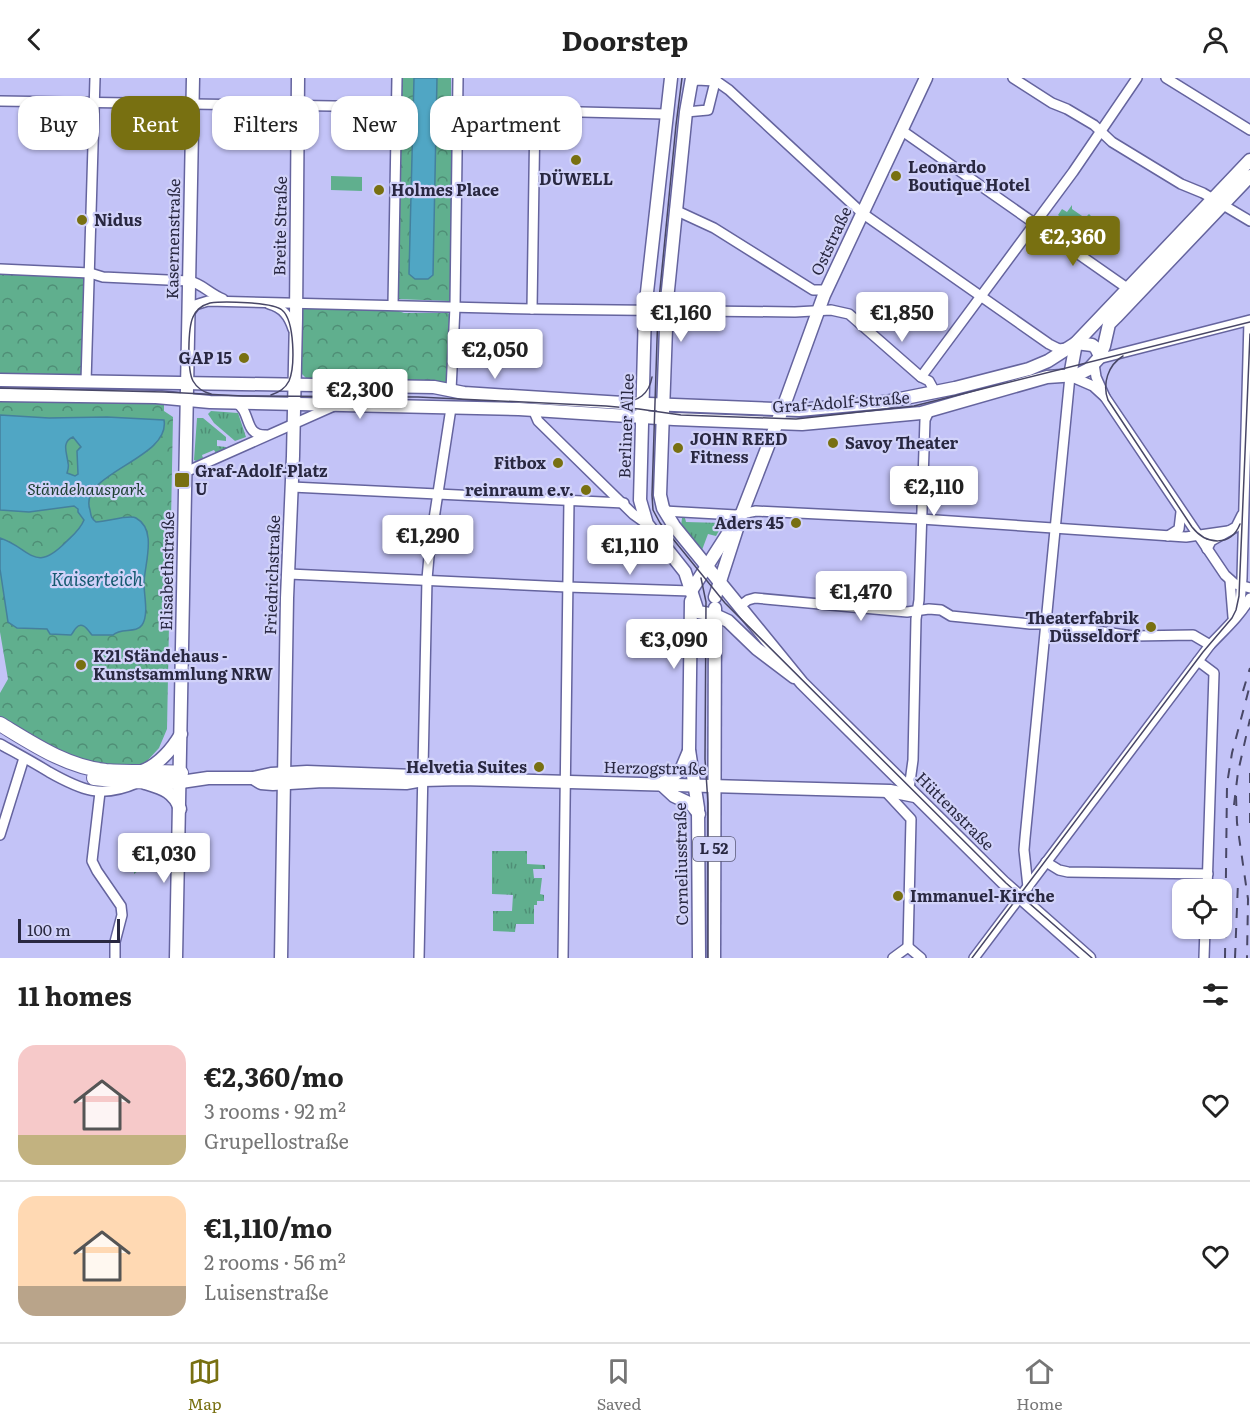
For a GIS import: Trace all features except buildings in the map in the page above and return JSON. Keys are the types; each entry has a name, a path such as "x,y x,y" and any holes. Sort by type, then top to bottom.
{"highway":[{"path":"2,727 51,764 80,775 106,780 181,778"}],"main road":[{"name":"Kasernenstraße","path":"193,78 193,96"},
{"name":"Breite Straße","path":"298,78 298,96"},
{"name":"Oststraße","path":"777,424 826,290 926,78"},
{"name":"Berliner Allee","path":"671,80 674,86 674,101 686,112"},
{"name":"Berliner Allee","path":"647,524 640,500 645,310 665,114 671,80"},
{"path":"664,512 660,495 667,310 675,210 691,81"},
{"path":"665,114 686,112"},
{"name":"Kasernenstraße","path":"186,400 192,150"},
{"name":"Breite Straße","path":"295,379 298,150"},
{"path":"1097,360 1110,324 1217,202 1250,160"},
{"path":"1217,202 1250,176"},
{"name":"Graf-Adolf-Straße","path":"376,405 537,410 642,410 664,404 782,410 850,407 935,392 1029,369 1048,361 1072,346 1126,288 1217,202"},
{"path":"1070,376 1072,346 1089,343 1096,348 1097,360"},
{"name":"Graf-Adolf-Straße","path":"0,380 187,384 295,379 434,387 464,393 555,399 642,410 664,418 802,424 929,411 1047,377 1070,376 1083,372 1097,360"},
{"name":"Friedrichstraße","path":"281,958 295,379"},
{"path":"0,395 156,397 236,403 376,405 396,402 445,403 451,390"},
{"path":"451,408 456,399 464,393"},
{"path":"537,410 546,401 555,399"},
{"name":"Elisabethstraße","path":"176,958 182,733 186,400"},
{"name":"L 52","path":"715,597 742,513 777,424"},
{"name":"Hüttenstraße","path":"664,512 802,683 1020,898 1089,958"},
{"name":"L 52","path":"692,591 742,513"},
{"name":"Hüttenstraße","path":"647,524 683,568 698,612 715,615 729,621 757,649 802,683"},
{"name":"Corneliusstraße","path":"708,567 715,597 714,958"},
{"name":"Corneliusstraße","path":"692,591 689,750 699,814 699,958"},
{"path":"180,813 177,802 170,792 140,779 149,768 162,759 182,733"},
{"path":"689,750 681,770 661,784 674,796 690,804 699,814"},
{"path":"882,788 884,764"},
{"name":"Herzogstraße","path":"181,778 253,778 267,774 285,779 384,774 406,775 423,780 882,788 913,792"}],"street":[{"path":"95,78 95,96"},
{"path":"396,96 397,78"},
{"path":"458,78 458,96"},
{"path":"1013,78 1052,104 1068,109 1094,125 1112,142 1181,184 1250,221"},
{"path":"921,377 1101,132 1137,78"},
{"path":"1166,78 1250,130"},
{"path":"691,81 714,79 729,90 862,213 1048,344 1059,349 1072,346"},
{"path":"686,112 708,110 714,79"},
{"path":"0,101 18,101"},
{"path":"582,112 665,114"},
{"path":"901,130 1126,288 1125,306"},
{"path":"86,382 94,150"},
{"path":"393,305 395,150"},
{"path":"451,390 457,150"},
{"path":"531,309 535,150"},
{"path":"675,210 714,228 813,290 826,290"},
{"path":"0,269 90,273 103,277 189,280 214,295 235,301"},
{"path":"188,316 194,306 202,302 235,301 531,309 831,310 849,314 921,377 929,381 935,392"},
{"path":"261,302 274,305 284,312 290,320 296,338"},
{"path":"1233,620 1246,587 1243,510 1249,321"},
{"name":"Graf-Adolf-Straße","path":"1097,360 1249,321"},
{"path":"1097,360 1096,377 1105,397 1197,535 1230,580 1246,587"},
{"path":"1028,887 1024,838 1070,376"},
{"name":"Graf-Adolf-Straße","path":"1070,376 1088,384 1105,397"},
{"path":"236,403 244,409 252,431 259,435 266,435"},
{"path":"185,470 190,470 293,423 345,404"},
{"path":"419,958 427,579 451,408"},
{"name":"Hüttenstraße","path":"537,410 535,414 538,421 647,524"},
{"path":"913,792 917,611 920,600 925,420 929,411"},
{"path":"292,488 624,503"},
{"path":"563,958 569,500"},
{"path":"1208,549 1210,542 1236,527 1243,510"},
{"path":"664,512 736,515 756,511 1056,527 1186,537 1228,531"},
{"path":"1166,536 1179,529 1182,512"},
{"path":"289,574 692,591"},
{"path":"1230,580 1233,620"},
{"path":"740,606 751,598 759,598 907,612 941,610 951,616 1046,624 1133,636 1196,635 1210,645"},
{"path":"974,958 1210,645 1244,611 1250,598"},
{"path":"1198,661 1214,674 1208,879"},
{"path":"0,744 80,788 100,792 120,790 140,779"},
{"path":"0,835 24,758"},
{"path":"882,788 911,819 908,947"},
{"path":"100,792 92,861 121,906 122,915 115,942 115,958"},
{"path":"1046,862 1064,872 1208,874"},
{"path":"1204,958 1205,939"},
{"path":"892,958 908,947"},
{"path":"908,947 921,958"}],"green space":[{"path":"400,78 451,78 451,96 430,96 430,150 452,150 453,298 449,301 397,299 399,150 418,150 418,96 400,96"},
{"path":"331,176 362,177 362,191 331,190"},
{"path":"1072,205 1072,209 1085,218 1089,214 1095,220 1096,226 1093,224 1085,234 1077,227 1082,220 1077,216 1075,218 1071,216 1066,222 1058,215 1062,209 1067,212"},
{"path":"0,269 90,273 86,376 0,374"},
{"path":"302,307 393,309 404,313 448,313 450,315 447,358 449,384 307,379 301,373"},
{"name":"Ständehauspark","path":"0,400 164,404 164,411 173,417 167,729 159,748 138,767 77,761 16,729 0,716 0,693 8,679 0,632"},
{"path":"211,411 238,413 246,437 235,441 214,423 208,414"},
{"path":"197,418 203,418 226,437 226,441 217,440 217,446 226,448 216,453 214,450 202,455 203,458 196,461 194,460"},
{"path":"682,518 685,518 686,522 722,523 722,520 725,520 716,536 708,534 702,550 681,526"},
{"path":"125,843 134,847 148,847 148,863 143,864 143,867 134,874 134,865"},
{"path":"492,851 527,851 527,864 545,865 545,869 533,869 534,878 542,878 540,894 544,895 544,901 537,901 537,905 534,905 534,924 516,924 515,932 493,931 493,911 512,911 513,895 492,894"}],"water":[{"path":"414,78 437,78 437,96 430,96 430,150 436,150 433,275 428,279 415,279 409,274 412,150 418,150 418,96 414,96"},
{"name":"Kaiserteich","path":"0,415 164,420 162,434 154,445 97,486 90,497 91,515 96,522 133,517 143,524 147,531 148,548 144,584 146,611 144,621 139,628 120,631 113,635 92,635 86,627 81,625 71,635 50,634 47,629 17,628 8,622 0,569 0,538 39,558 55,551 74,535 84,520 74,506 29,512 0,510","holes":["73,437 81,447 77,451 78,474 75,476 67,473 66,445"]}],"tram line":[{"path":"682,78 658,310 653,510 660,523 725,603 1006,883 1092,958"},
{"path":"211,394 198,388 191,376 189,349 191,322 196,312 205,305 216,302 236,302 277,307 286,316 293,344 291,374 286,386 271,395"},
{"path":"0,388 243,396 418,397 606,406 681,415 796,419 914,406 1250,322"},
{"path":"972,958 1236,610 1239,596 1250,334"},
{"path":"1123,356 1113,364 1108,375 1106,381 1108,400 1192,527 1204,537 1218,541 1231,537 1240,524"},
{"path":"621,403 633,401 642,396 651,383 652,377"},
{"path":"701,578 706,602 705,759 708,803 708,958"}],"railway":[{"path":"1243,691 1250,668"},
{"path":"1225,958 1227,784 1232,753 1250,685"},
{"path":"1234,805 1238,772 1250,719"},
{"path":"1250,773 1250,823"},
{"path":"1236,796 1237,823 1248,899 1247,958"},
{"path":"1235,958 1238,882"}],"place":[{"name":"DÜWELL","path":"576,160"},
{"name":"Leonardo Boutique Hotel","path":"896,176"},
{"name":"Holmes Place","path":"379,190"},
{"name":"Nidus","path":"82,220"},
{"name":"GAP 15","path":"244,358"},
{"name":"Savoy Theater","path":"833,443"},
{"name":"JOHN REED Fitness","path":"678,448"},
{"name":"Fitbox","path":"558,463"},
{"name":"Graf-Adolf-Platz U","path":"182,480"},
{"name":"reinraum e.v.","path":"586,490"},
{"name":"Aders 45","path":"796,523"},
{"name":"Theaterfabrik Düsseldorf","path":"1151,627"},
{"name":"K21 Ständehaus - Kunstsammlung NRW","path":"81,665"},
{"name":"Helvetia Suites","path":"539,767"},
{"name":"Immanuel-Kirche","path":"898,896"}]}
